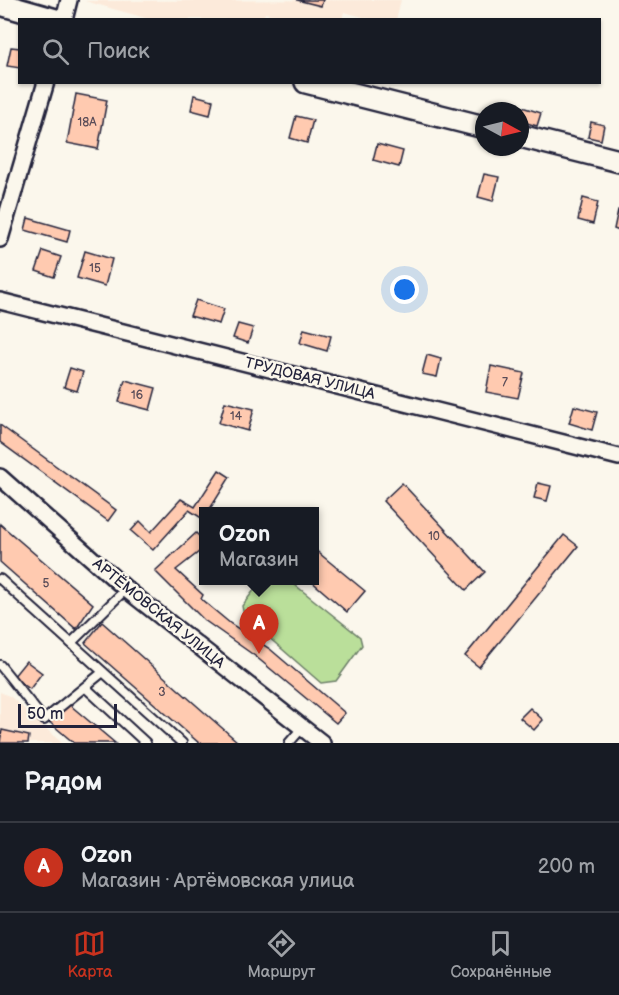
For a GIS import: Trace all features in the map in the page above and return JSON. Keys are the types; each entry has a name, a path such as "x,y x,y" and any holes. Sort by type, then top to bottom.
{"main road":[{"path":"0,4 49,18"},
{"path":"314,84 475,125"},
{"path":"529,138 619,161"}],"street":[{"path":"64,18 69,0"},
{"path":"0,239 45,84"},
{"name":"ТРУДОВАЯ УЛИЦА","path":"0,301 619,457"},
{"name":"АРТЁМОВСКАЯ УЛИЦА","path":"0,477 126,590 322,743"}],"lane":[{"path":"0,579 182,743"},
{"path":"71,643 126,590"},
{"path":"0,665 44,720 103,672"},
{"path":"85,687 146,743"},
{"path":"288,743 302,728"}],"shaded area":[{"path":"401,0 396,18 367,18 344,12 342,18 288,18 265,13 263,18 145,18 85,1"},
{"path":"0,692 11,697 62,743 0,743"}],"green space":[{"path":"258,585 295,585 360,637 362,645 336,681 321,683 244,616 242,606"}],"building":[{"path":"297,0 323,0 321,6"},
{"path":"11,47 18,48 18,68 7,66"},
{"path":"76,94 107,100 98,149 67,143"},
{"path":"194,95 213,100 210,115 191,110"},
{"path":"529,109 541,113 537,126 529,124"},
{"path":"296,116 313,120 307,143 290,138"},
{"path":"591,122 604,125 601,140 588,137"},
{"path":"377,144 403,151 399,167 373,160"},
{"path":"484,174 499,177 493,201 478,197"},
{"path":"583,198 598,202 593,224 578,220"},
{"path":"619,210 619,231 614,229"},
{"path":"28,218 70,230 67,242 25,230"},
{"path":"43,251 61,257 54,277 36,271"},
{"path":"85,251 112,259 105,286 77,278"},
{"path":"196,300 224,309 219,324 190,316"},
{"path":"238,324 253,328 248,343 233,338"},
{"path":"304,329 331,336 327,351 300,343"},
{"path":"427,355 441,359 437,377 422,374"},
{"path":"491,366 524,373 518,398 486,392"},
{"path":"70,368 83,372 77,391 64,387"},
{"path":"125,380 156,388 150,410 119,402"},
{"path":"225,402 254,409 248,431 219,423"},
{"path":"574,406 597,412 592,430 569,423"},
{"path":"0,425 116,510 108,521 0,442"},
{"path":"219,470 230,477 211,507 199,507 199,516 189,510 153,550 131,531 140,521 151,532 181,499 195,507"},
{"path":"402,483 485,572 466,590 383,501"},
{"path":"538,483 551,486 547,501 534,498"},
{"path":"0,524 93,604 76,629 0,562"},
{"path":"196,533 199,536 199,552 176,570 203,595 201,599 231,624 270,649 345,713 336,723 255,656 204,620 155,571"},
{"path":"564,535 578,546 479,667 465,656"},
{"path":"319,553 365,591 347,612 316,585 319,585"},
{"path":"102,622 238,743 199,743 85,643"},
{"path":"26,661 42,673 30,689 13,677"},
{"path":"64,700 115,743 74,743 47,720"},
{"path":"530,708 543,720 534,730 520,718"},
{"path":"2,730 29,736 28,743 0,743"}],"place":[{"name":"Ozon","path":"259,654"}]}
